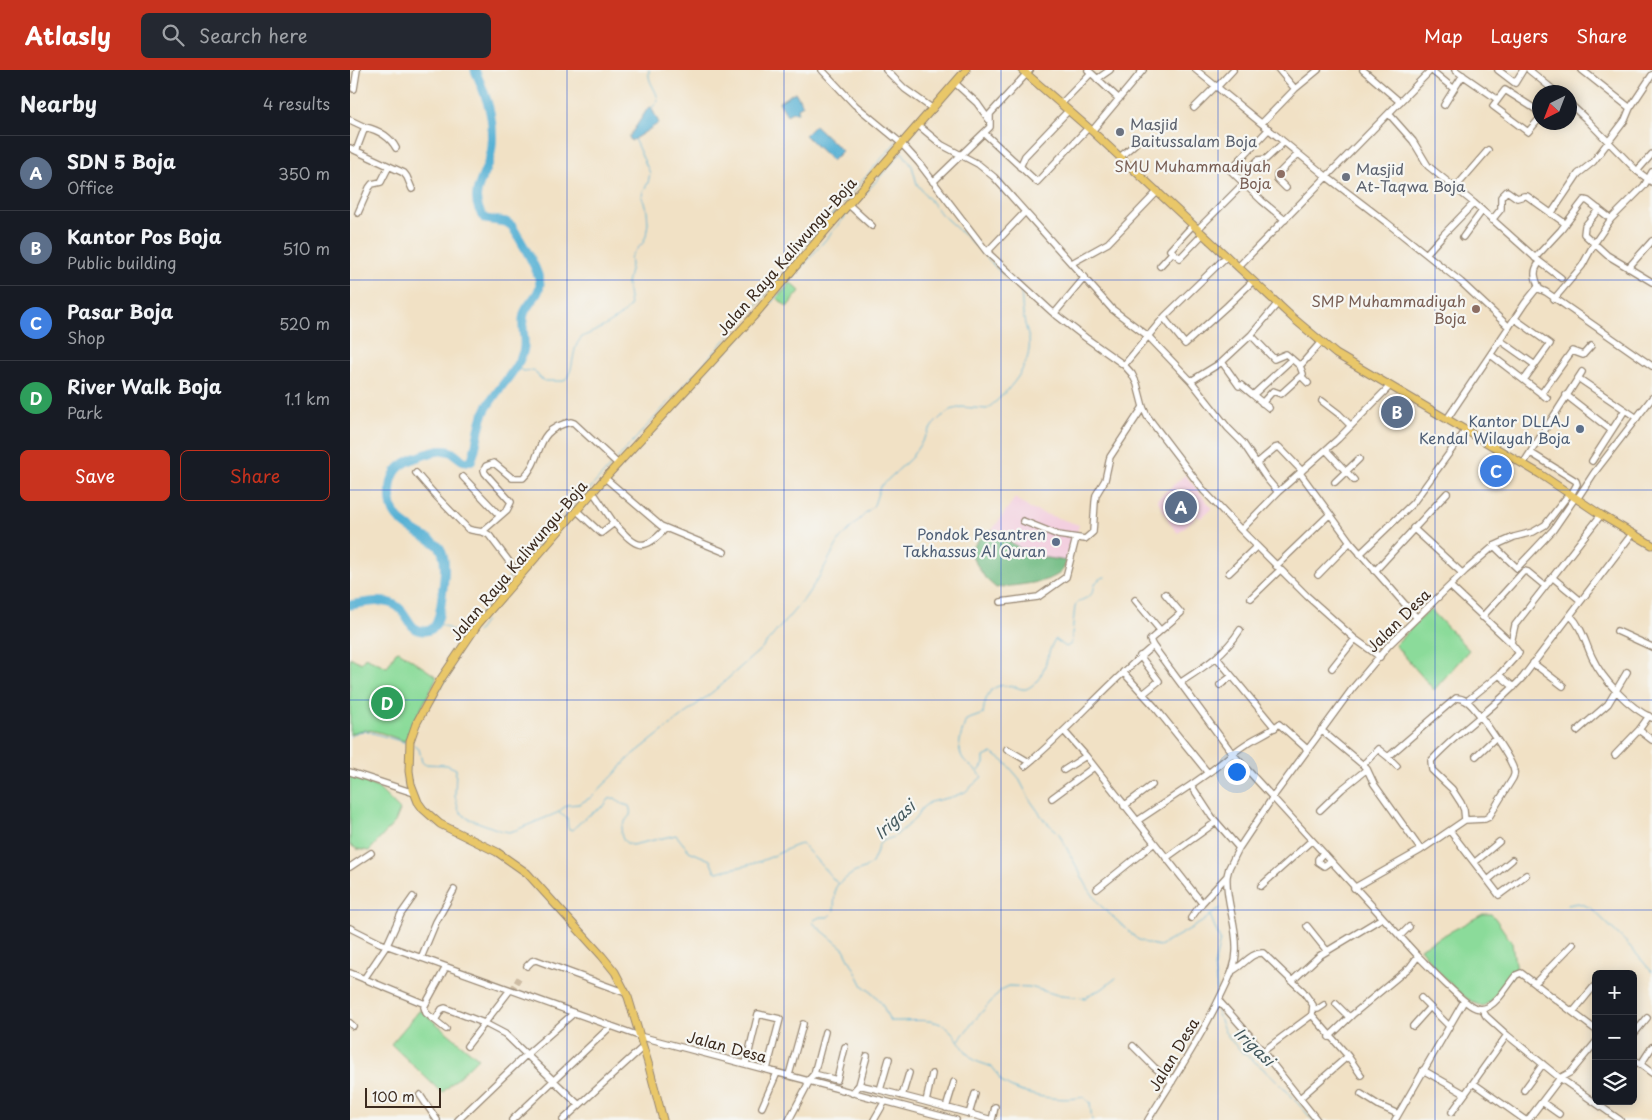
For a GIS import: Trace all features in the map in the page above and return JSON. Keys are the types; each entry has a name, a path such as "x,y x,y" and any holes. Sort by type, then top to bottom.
{"main road":[{"name":"Jalan Raya Kaliwungu-Boja","path":"663,1120 660,1104 626,993 615,972 527,873 497,852 440,824 431,817 418,802 411,784 409,770 410,744 416,724 439,682 517,571 577,512 606,479 615,462 753,317 901,143 966,70"},
{"path":"1026,71 1158,191 1253,281 1321,342 1342,358 1523,464 1601,515 1652,545"}],"street":[{"path":"354,89 357,70"},
{"path":"822,70 856,105 901,143 919,162 987,252 1054,314 1124,365 1132,374 1137,384 1142,406 1148,416 1193,478 1278,568 1355,639 1380,657"},
{"path":"886,70 905,89 933,109"},
{"path":"1097,79 1110,70"},
{"path":"984,134 1038,182 1119,99 1143,70"},
{"path":"1196,70 1298,154 1461,282 1509,327"},
{"path":"1194,108 1233,70"},
{"path":"1279,70 1295,89"},
{"path":"1262,123 1295,89 1318,70"},
{"path":"1363,70 1400,102"},
{"path":"1238,267 1431,70 1454,89"},
{"path":"1455,70 1497,99"},
{"path":"1498,70 1515,83"},
{"path":"1524,70 1515,83 1507,90 1504,90 1493,106 1528,132 1532,127"},
{"path":"1529,70 1547,85"},
{"path":"989,120 990,114 1026,71"},
{"path":"1584,71 1630,108"},
{"path":"1061,104 1090,72 1119,99"},
{"path":"1444,105 1463,75"},
{"path":"1551,214 1578,174 1593,162 1625,120 1630,108 1652,75"},
{"path":"933,182 991,126 977,103 955,83"},
{"path":"1507,90 1532,107"},
{"path":"1020,167 1025,156 1068,111"},
{"path":"1577,111 1637,171 1650,180"},
{"path":"1388,114 1413,141 1428,166 1561,278"},
{"path":"350,120 386,137 396,148"},
{"path":"918,125 942,145 986,170 1112,309 1148,336 1191,381 1228,428 1243,443 1278,492"},
{"path":"356,150 365,127"},
{"path":"1270,130 1230,170 1285,220"},
{"path":"1253,165 1259,160 1266,159 1284,142"},
{"path":"1120,157 1136,143"},
{"path":"350,148 405,174 412,189"},
{"path":"1455,188 1488,150"},
{"path":"1286,188 1277,179 1277,176 1298,154"},
{"path":"1637,171 1652,154"},
{"path":"358,213 369,188 372,184 381,182 389,166"},
{"path":"1554,298 1582,266 1611,219 1650,180 1652,172"},
{"path":"1198,229 1180,258 1170,248 1198,229 1239,188"},
{"path":"1072,263 1108,243 1158,191"},
{"path":"1492,220 1501,209 1501,197 1507,192 1517,198 1527,196 1566,224"},
{"path":"1535,258 1566,224 1584,200 1611,219"},
{"path":"1426,254 1474,203"},
{"path":"849,205 872,226"},
{"path":"1599,210 1584,229 1584,234 1594,244 1652,282"},
{"path":"1463,237 1482,211"},
{"path":"987,252 1025,212"},
{"path":"1628,268 1652,241"},
{"path":"1160,266 1173,252"},
{"path":"1124,365 1164,318 1227,256"},
{"path":"1540,262 1534,273 1538,288 1652,366"},
{"path":"1054,314 1085,277"},
{"path":"1164,318 1185,344 1253,281"},
{"path":"1447,419 1534,290 1538,288"},
{"path":"1191,381 1222,362 1250,335 1278,303"},
{"path":"1515,319 1550,344 1524,380"},
{"path":"1250,335 1274,360 1286,353 1300,366 1303,374 1282,394 1273,391 1262,403"},
{"path":"1501,341 1535,365"},
{"path":"1300,366 1321,342"},
{"path":"1541,394 1572,351 1583,355 1591,346"},
{"path":"1491,355 1547,398"},
{"path":"1253,395 1292,358"},
{"path":"1222,362 1239,386 1241,385 1269,408"},
{"path":"1523,464 1582,372"},
{"path":"1301,376 1308,383"},
{"path":"1578,378 1637,418"},
{"path":"1241,530 1278,492 1351,426 1390,386"},
{"path":"1566,395 1611,430"},
{"path":"1494,546 1517,568 1553,530 1573,497 1594,474 1652,398"},
{"path":"1322,401 1351,426"},
{"path":"1023,521 1058,535 1076,538 1085,539 1093,532 1094,502 1105,480 1110,457 1142,406"},
{"path":"1592,461 1625,410"},
{"path":"483,532 500,516 511,502 485,473 486,466 494,463 512,478 523,478 533,465 543,438 563,424 574,423 615,462"},
{"path":"1360,554 1413,503 1466,430"},
{"path":"1257,463 1278,447 1301,472 1350,542 1417,618"},
{"path":"1326,450 1354,480"},
{"path":"1530,453 1577,481 1573,497"},
{"path":"1335,482 1359,459"},
{"path":"416,473 468,529 474,532 483,532 494,540 517,571"},
{"path":"463,477 500,516"},
{"path":"606,479 665,529 724,552"},
{"path":"1375,571 1447,493"},
{"path":"593,494 614,523 634,543 649,544 665,529"},
{"name":"Jalan Desa","path":"1192,918 1202,903 1226,876 1239,848 1307,749 1352,689 1400,633 1462,573 1494,546 1533,532 1545,525 1573,497"},
{"path":"577,512 601,533 614,523"},
{"path":"1251,598 1330,514"},
{"path":"1511,643 1515,625 1601,515"},
{"path":"1413,528 1462,573"},
{"path":"1464,820 1464,810 1461,802 1443,778 1432,770 1430,763 1443,748 1514,687 1632,534"},
{"path":"1001,602 1038,597 1066,577 1076,538"},
{"path":"1318,575 1350,542"},
{"path":"1230,573 1257,546"},
{"path":"1482,617 1524,571 1528,572 1545,586"},
{"path":"1552,577 1581,601"},
{"path":"1450,586 1511,643 1518,654 1499,675 1467,701"},
{"path":"1166,594 1181,613 1150,640 1153,646 1232,754 1418,956 1464,1001 1474,1008 1482,1009 1495,1002 1518,974 1521,973 1592,1027"},
{"path":"1135,600 1160,630"},
{"path":"1570,615 1580,627 1596,665 1616,692 1650,717 1616,755"},
{"path":"1180,682 1217,658 1230,645 1240,630"},
{"path":"1617,631 1652,647"},
{"path":"1332,668 1355,639"},
{"path":"1007,748 1027,764 1064,731 1140,656 1153,646"},
{"path":"1140,656 1159,681 1143,694"},
{"path":"1217,658 1275,728"},
{"path":"1533,664 1563,686"},
{"path":"1123,672 1208,773"},
{"path":"1577,731 1600,712 1616,692 1627,672"},
{"path":"1499,675 1514,687"},
{"path":"1220,685 1232,676"},
{"path":"1354,888 1421,850 1464,820 1485,819 1489,817 1513,778 1514,772 1513,766 1481,717 1467,701 1456,698 1388,757"},
{"path":"1137,821 1191,785 1232,754 1281,724 1307,749"},
{"path":"1321,730 1365,767 1374,784 1421,850"},
{"path":"1639,730 1652,740"},
{"path":"1064,731 1086,756 1202,903"},
{"path":"1476,756 1495,738"},
{"path":"1320,810 1365,767 1378,749 1397,766"},
{"path":"1064,770 1086,756"},
{"path":"1052,798 1094,767"},
{"path":"350,772 414,793"},
{"path":"1124,806 1152,785"},
{"path":"1191,785 1216,822 1239,848"},
{"path":"1166,858 1216,822"},
{"path":"1450,831 1500,895 1526,875"},
{"path":"1261,886 1311,841"},
{"path":"1475,862 1499,842"},
{"path":"1097,889 1154,844"},
{"path":"351,864 371,853"},
{"path":"1323,853 1318,862 1324,866 1331,861"},
{"path":"1488,880 1512,860"},
{"name":"Jalan Desa","path":"1148,1120 1218,1003 1232,971 1236,951 1236,938 1226,876"},
{"path":"421,958 436,922 454,890"},
{"path":"364,979 387,945 401,914 412,896"},
{"path":"1361,1075 1348,1056 1329,1037 1312,1012 1313,1005 1307,995 1292,981 1307,966 1327,951 1382,918"},
{"path":"1307,926 1327,951"},
{"path":"1400,936 1410,927"},
{"name":"Jalan Desa","path":"350,928 421,958 639,1036 956,1120"},
{"path":"1535,983 1573,944"},
{"name":"Jalan Desa","path":"1232,971 1243,965 1254,954 1260,952 1292,981"},
{"path":"1329,1037 1349,1017 1410,967 1418,956"},
{"path":"527,966 536,960 626,993"},
{"path":"446,966 425,1004 426,1013 446,1029"},
{"path":"350,973 425,1004"},
{"path":"1573,1012 1592,989"},
{"path":"467,1046 510,990"},
{"path":"1421,998 1449,1026"},
{"path":"1361,1094 1397,1117 1464,1001"},
{"path":"1218,1003 1262,1052 1317,1120"},
{"path":"1336,1004 1349,1017"},
{"path":"1262,1052 1312,1012 1324,1005"},
{"path":"1413,1026 1430,1007"},
{"path":"435,1020 444,1008 484,1023 505,1034 579,1105"},
{"path":"1482,1009 1486,1016 1507,1035 1560,1078 1620,1120"},
{"path":"458,1120 574,1012"},
{"path":"746,1064 758,1014 773,1017 780,1019 767,1069"},
{"path":"1637,1030 1647,1018"},
{"path":"789,1075 803,1024"},
{"path":"512,1120 611,1026"},
{"path":"789,1120 814,1074 824,1032"},
{"path":"1452,1112 1507,1035"},
{"path":"1133,1046 1172,1082"},
{"path":"563,1120 643,1047"},
{"path":"814,1074 837,1080 845,1047"},
{"path":"1473,1083 1526,1120 1560,1078 1570,1072 1592,1047"},
{"path":"1640,1064 1652,1047"},
{"path":"852,1093 859,1085 866,1056"},
{"path":"1300,1098 1348,1056"},
{"path":"880,1090 889,1059"},
{"path":"1635,1060 1652,1073"},
{"path":"1524,1090 1543,1064"},
{"path":"1423,1070 1465,1094"},
{"path":"762,1107 777,1073"},
{"path":"902,1096 908,1073"},
{"path":"926,1102 932,1074"},
{"path":"946,1108 954,1082"},
{"path":"859,1085 992,1120 996,1107"},
{"path":"969,1114 975,1094"},
{"path":"420,1095 438,1120"},
{"path":"874,1120 885,1101"},
{"path":"1542,1102 1559,1114"}],"shaded area":[{"path":"1185,475 1212,508 1201,518 1197,516 1178,533 1171,525 1157,499"},
{"path":"1015,498 1030,509 1079,525 1076,536 1071,540 1066,561 1030,555 992,530"}],"green space":[{"path":"791,283 800,291 787,307 777,298"},
{"path":"992,530 1030,555 1066,561 1064,568 1061,572 1048,579 996,588 985,578 969,552 979,539"},
{"path":"1430,609 1469,650 1434,690 1395,645"},
{"path":"399,651 437,677 405,741 370,730 363,730 350,735 350,657 361,663 365,657 387,667 396,652"},
{"path":"350,776 378,788 400,810 395,822 369,851 357,849 350,845"},
{"path":"1483,914 1491,914 1495,918 1512,943 1516,971 1491,1001 1483,1006 1466,998 1457,991 1420,948"},
{"path":"420,1010 478,1058 442,1093 391,1044"}],"water":[{"path":"795,92 803,105 798,108 798,113 792,112 787,115 779,102"},
{"path":"651,107 659,123 631,141 629,137 648,108"},
{"path":"815,125 842,151 832,161 805,135"}],"waterway":[{"path":"350,605 373,602 390,603 399,608 411,625 419,630 429,630 435,625 441,605 445,568 443,554 435,543 403,523 398,517 391,504 392,480 398,468 415,458 436,452 448,451 464,461 471,461 484,413 493,397 515,368 523,352 524,314 536,296 540,284 537,271 512,226 506,222 485,219 477,203 478,188 491,153 492,122 475,70"},
{"path":"649,70 649,79 658,101 651,109"},
{"path":"515,367 523,371 534,370 545,381 564,381 570,371 575,348 581,338 614,320 630,306 627,284 631,265 630,258 643,243 646,236 647,211 642,197 650,173 634,139"},
{"path":"617,459 757,305 818,231 897,141"},
{"path":"414,745 419,749 424,764 447,765 456,769 455,796 459,811 467,818 499,830 509,832 516,830 557,813 567,805 579,804 590,798 629,758 715,690 762,648 805,598 840,539 874,505 880,487 911,458 933,425 941,417 951,410 961,407 987,409 1010,387 1023,369 1029,349 1029,339 1023,316 1021,289 997,269 981,251 940,213 917,184 912,166 902,152 854,206"},
{"path":"721,357 771,303 851,210"},
{"path":"518,568 614,462"},
{"path":"437,622 462,636 513,573"},
{"name":"Irigasi","path":"1092,1120 1090,1103 1083,1097 1064,1099 1043,1097 1022,1092 1005,1084 992,1067 973,1059 952,1032 943,1025 924,1020 890,1021 882,1004 874,994 863,986 844,949 813,923 814,920 820,917 828,917 834,911 835,889 838,884 872,863 878,846 882,841 894,837 915,819 922,808 930,802 965,792 982,777 961,755 960,740 966,720 983,714 987,697 998,686 1004,685 1025,689 1035,683 1043,672 1055,639 1066,647 1071,644 1075,606 1091,595 1097,581 1105,577"},
{"path":"477,632 485,621"},
{"path":"434,699 451,670"},
{"path":"350,737 357,732 366,731 407,743"},
{"name":"Irigasi","path":"979,771 984,764 984,757 992,753 1006,763 1018,777 1030,800 1045,821 1058,832 1088,888 1100,905 1137,939 1160,946 1202,922 1220,908"},
{"path":"559,813 567,818 568,828 572,830 586,817 604,806 609,799 615,798 622,804 629,806 630,809 630,815 625,821 621,833 625,842 632,845 676,835 689,851 710,860 714,870 717,872 754,863 802,844 837,883"},
{"path":"1567,905 1578,903 1591,908 1626,942 1652,972"},
{"name":"Irigasi","path":"1210,915 1220,940 1214,967 1218,996"},
{"name":"Irigasi","path":"959,1040 1001,990 1009,986 1030,987 1061,996 1085,998 1102,989 1116,978"},
{"name":"Irigasi","path":"1217,1010 1221,1022 1232,1041 1278,1082 1313,1120"}],"tunnel":[{"path":"512,990 519,978"}],"place":[{"name":"Masjid Baitussalam Boja","path":"1120,132"},
{"name":"SMU Muhammadiyah Boja","path":"1281,174"},
{"name":"Masjid At-Taqwa Boja","path":"1346,177"},
{"name":"SMP Muhammadiyah Boja","path":"1476,309"},
{"name":"Kantor Pos Boja","path":"1397,412"},
{"name":"Kantor DLLAJ Kendal Wilayah Boja","path":"1580,429"},
{"name":"Pasar Boja","path":"1496,471"},
{"name":"SDN 5 Boja","path":"1181,507"},
{"name":"Pondok Pesantren Takhassus Al Quran","path":"1056,542"},
{"name":"River Walk Boja","path":"387,703"}]}
